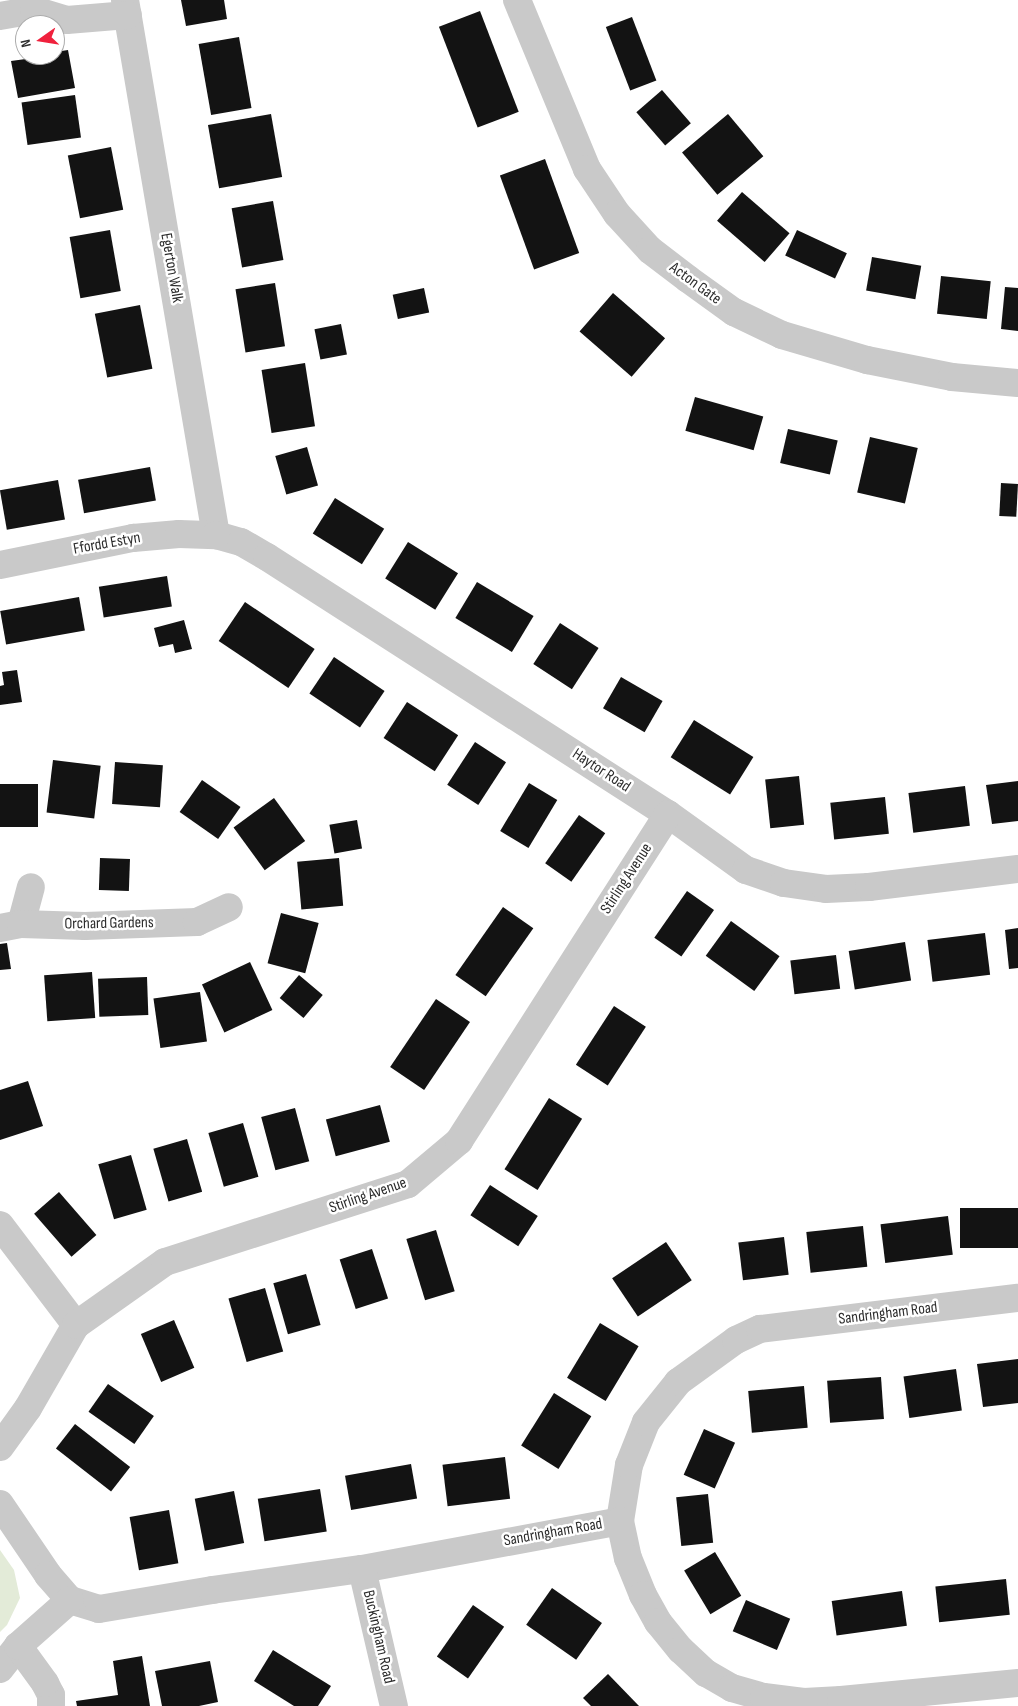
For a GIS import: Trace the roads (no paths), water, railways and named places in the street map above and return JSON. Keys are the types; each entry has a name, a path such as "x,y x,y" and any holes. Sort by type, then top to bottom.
{"street":[{"name":"Acton Gate","path":"517,0 587,169 617,214 650,250 734,312 782,335 876,362 952,377 1018,383"},
{"path":"0,16 34,10 67,20 127,8"},
{"name":"Egerton Walk","path":"127,8 216,535"},
{"name":"Ffordd Estyn","path":"0,565 133,538 179,534 216,535"},
{"name":"Haytor Road","path":"216,535 241,542 267,557 668,814 746,870 784,883 826,889 852,888 1018,870"},
{"name":"Stirling Avenue","path":"0,1447 28,1408 76,1325 165,1262 408,1184 459,1141 668,814"},
{"name":"Orchard Gardens","path":"31,887 11,926 85,926 230,907"},
{"path":"0,1224 76,1325"},
{"name":"Sandringham Road","path":"70,1600 99,1610 212,1590 362,1569 620,1521 629,1466 646,1422 678,1382 736,1340 760,1329 1018,1298"},
{"path":"0,1504 48,1575 70,1600 18,1646 0,1669"},
{"path":"620,1521 628,1558 643,1595 658,1622 681,1650 706,1673 732,1688 764,1696 804,1702 1018,1683"},
{"name":"Buckingham Road","path":"362,1569 394,1706"},
{"path":"18,1646 45,1683 51,1695 51,1706"}]}
